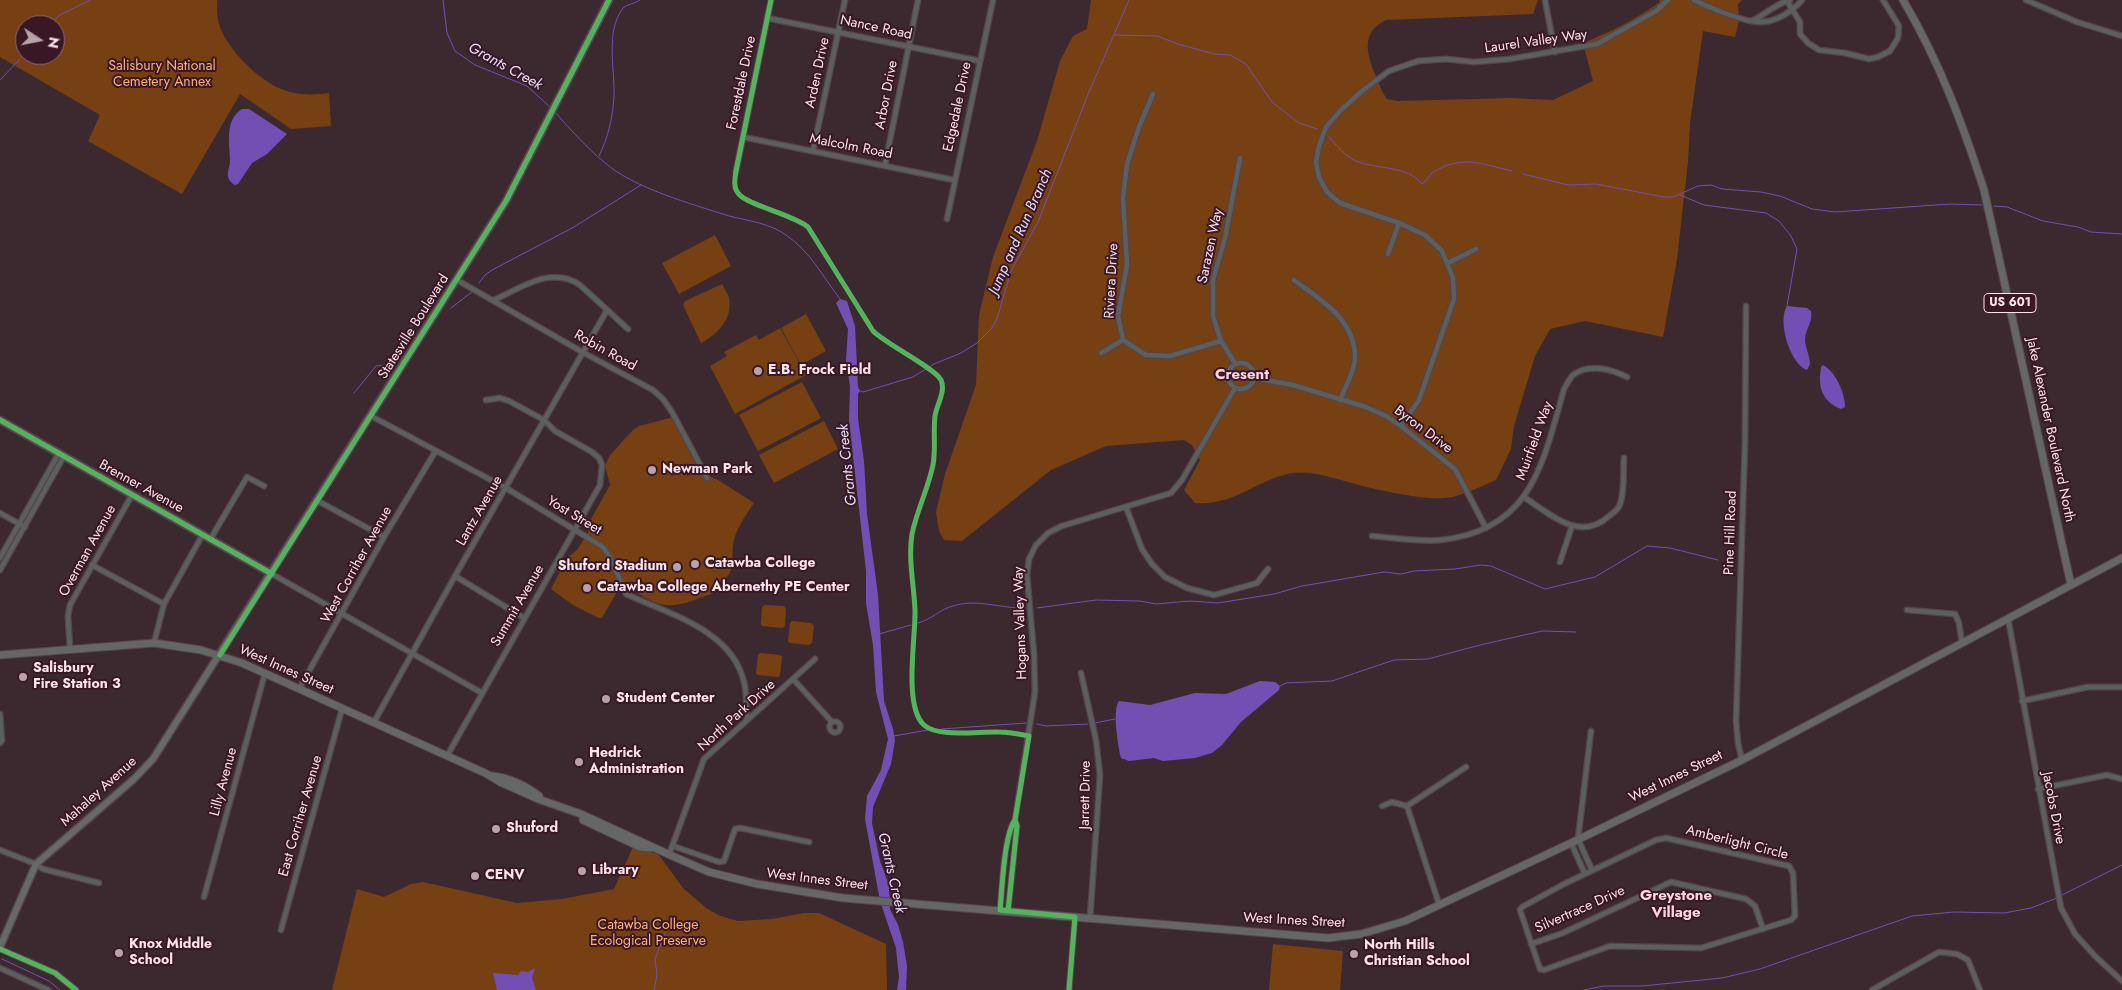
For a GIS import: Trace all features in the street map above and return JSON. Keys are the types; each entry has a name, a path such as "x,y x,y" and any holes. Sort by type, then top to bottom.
{"main road":[{"name":"Statesville Boulevard","path":"220,655 506,201 550,118 608,0"},
{"name":"Jake Alexander Boulevard North","path":"1903,0 1946,81 1984,190 2071,585"},
{"name":"Brenner Avenue","path":"0,420 272,574"},
{"name":"West Innes Street","path":"0,655 154,643 184,646 220,655 374,722 489,775 500,782 574,812 580,818 640,846 656,849 709,872 757,884 815,894 1328,938 1376,931 1404,921 1571,843 1742,760 2122,558"},
{"name":"Mahaley Avenue","path":"0,948 36,864 143,771 154,759 220,655"}],"street":[{"name":"Forestdale Drive","path":"736,171 770,0"},
{"name":"Arden Drive","path":"813,151 844,0"},
{"name":"Arbor Drive","path":"885,165 918,0"},
{"name":"Edgedale Drive","path":"946,220 992,0"},
{"path":"1545,0 1556,52"},
{"name":"Laurel Valley Way","path":"1401,426 1419,400 1454,299 1453,278 1442,251 1434,241 1399,223 1340,203 1327,192 1322,184 1316,162 1319,146 1326,127 1341,110 1389,71 1418,61 1446,59 1477,62 1510,59 1597,44 1656,11 1668,0"},
{"path":"1694,0 1714,10 1759,23 1776,19 1791,10 1802,0"},
{"path":"1752,20 1762,16 1769,8 1788,0 1791,10 1800,22 1800,34 1808,43 1819,50 1845,53 1869,59 1878,58 1890,51 1898,38 1899,26 1883,0"},
{"path":"2026,0 2077,22 2122,36"},
{"name":"Nance Road","path":"767,18 980,62"},
{"name":"Riviera Drive","path":"1123,340 1118,316 1127,265 1123,198 1127,164 1139,127 1153,94"},
{"name":"Malcolm Road","path":"743,137 954,180"},
{"name":"Sarazen Way","path":"1235,363 1221,341 1213,316 1213,280 1226,238 1240,158"},
{"path":"1388,254 1399,223"},
{"path":"1448,263 1476,249"},
{"path":"494,300 550,276 572,279 606,312 628,329"},
{"name":"Robin Road","path":"458,280 584,353 653,390 663,399 707,478"},
{"path":"1294,280 1337,312 1351,333 1355,360 1340,400"},
{"name":"Pine Hill Road","path":"1742,760 1736,721 1745,442 1746,306"},
{"name":"Lantz Avenue","path":"374,722 606,312"},
{"path":"1101,353 1123,340 1146,355 1170,356 1221,341"},
{"path":"1244,362 1251,366 1254,378 1247,388 1235,388 1228,378 1229,369 1235,363 1244,362"},
{"name":"Muirfield Way","path":"1372,536 1440,540 1486,528 1514,510 1536,480 1564,389 1572,376 1583,370 1597,368 1615,371 1627,377"},
{"name":"Byron Drive","path":"1254,378 1293,385 1366,407 1386,416 1455,469 1486,528"},
{"name":"Hogans Valley Way","path":"1008,911 1015,820 1035,692 1027,575 1029,558 1036,545 1048,533 1062,526 1165,496 1177,488 1235,388"},
{"path":"486,400 500,398 509,401 544,420"},
{"name":"Yost Street","path":"371,416 435,452 506,488 606,550 626,594 712,634 733,655 744,680 747,720"},
{"name":"Summit Avenue","path":"446,756 600,485 602,465 592,452 555,431 544,420"},
{"name":"West Corriher Avenue","path":"299,689 384,537 435,452"},
{"path":"0,558 62,455"},
{"path":"0,570 25,527 62,455"},
{"path":"1524,497 1572,526 1583,528 1603,522 1618,508 1622,492 1624,458"},
{"path":"210,538 247,476 264,486"},
{"name":"Overman Avenue","path":"70,649 68,616 70,605 132,495"},
{"path":"318,501 384,537"},
{"path":"1126,508 1142,549 1152,564 1165,577 1187,588 1214,596 1257,583 1268,569"},
{"path":"0,513 25,527"},
{"path":"1560,562 1572,526"},
{"path":"154,643 164,604 202,534"},
{"path":"92,565 164,604"},
{"name":"Brenner Avenue","path":"272,574 482,693"},
{"path":"455,576 524,618"},
{"path":"1908,610 1955,614 1959,623 1962,643"},
{"name":"Jacobs Drive","path":"2008,618 2061,908 2075,934 2122,981"},
{"name":"North Park Drive","path":"669,855 704,759 794,680 815,659"},
{"name":"Lilly Avenue","path":"204,897 265,673"},
{"name":"Jarrett Drive","path":"1081,673 1096,740 1100,775 1090,918"},
{"path":"794,680 832,722"},
{"path":"2022,701 2088,686 2122,687"},
{"name":"East Corriher Avenue","path":"281,930 342,709"},
{"path":"0,714 1,742"},
{"path":"1591,731 1578,839 1592,870"},
{"path":"1382,806 1392,802 1407,806 1466,768"},
{"path":"2038,789 2107,775 2122,779"},
{"path":"1407,806 1439,904"},
{"name":"Hogans Valley Way","path":"1000,910 1011,825 1015,820"},
{"path":"673,846 719,862 724,861 735,829 740,828 809,842"},
{"name":"Amberlight Circle","path":"1666,838 1789,866 1793,873 1795,916 1792,920 1702,948 1610,946 1544,970 1540,969 1520,910 1522,907 1585,874 1656,840 1666,838"},
{"path":"1571,843 1585,874"},
{"path":"0,850 36,864 43,869 99,883"},
{"path":"1003,878 1010,879"},
{"name":"Silvertrace Drive","path":"1531,944 1563,933 1671,882 1746,899 1755,906 1763,929"},
{"path":"1069,990 1075,917"},
{"path":"0,948 55,973 76,990"},
{"path":"1872,990 1939,952 1957,954 1968,960 1980,990"},
{"path":"0,968 48,990"}],"green space":[{"name":"Salisbury National Cemetery Annex","path":"0,0 217,0 220,27 239,57 269,83 280,89 305,94 329,93 331,126 291,129 240,94 182,194 88,141 100,115 0,57"},
{"path":"1091,0 1538,0 1533,14 1386,20 1376,27 1370,34 1368,53 1383,93 1387,99 1398,101 1510,98 1553,100 1593,81 1583,43 1632,20 1660,2 1659,0 1742,0 1738,4 1739,21 1735,37 1703,31 1690,123 1688,162 1677,259 1663,337 1585,321 1550,329 1535,356 1514,426 1511,449 1496,480 1453,497 1433,498 1407,495 1326,476 1300,472 1279,476 1222,501 1195,503 1184,490 1200,460 1192,445 1184,440 1106,446 1051,470 962,541 944,540 939,531 936,512 945,474 976,385 979,315 993,257 1037,141 1060,61 1073,36 1087,29"},
{"path":"715,235 731,266 679,294 662,263"},
{"path":"722,284 729,298 729,313 718,331 701,343 683,305 685,301"},
{"path":"806,314 826,351 801,365 781,328"},
{"name":"E.B. Frock Field","path":"780,328 806,375 735,414 710,366 727,356 724,352 756,335 759,340"},
{"path":"802,382 821,418 758,451 739,415"},
{"path":"674,417 690,444 698,472 718,480 754,503 736,534 733,545 732,567 727,576 716,584 716,592 677,605 658,603 648,599 622,583 602,618 599,618 573,605 551,589 567,558 577,550 588,533 590,521 610,485 605,466 610,455 639,426"},
{"path":"824,421 838,449 774,483 759,455"},
{"path":"765,605 784,606 786,609 785,626 782,628 762,626 762,607"},
{"path":"792,621 811,623 814,626 812,643 809,645 790,643 788,641 790,623"},
{"path":"760,653 780,655 782,657 780,675 778,677 758,675 756,673 758,655"},
{"name":"Catawba College Ecological Preserve","path":"634,845 659,855 683,888 706,908 720,916 738,921 819,913 886,944 887,990 332,990 357,889 384,897 411,884 423,882 517,903 562,899 614,889"},
{"path":"1273,944 1343,951 1340,990 1269,990"}],"shaded area":[{"path":"242,109 249,109 287,134 267,154 252,163 238,184 235,185 228,177 230,161 229,133 233,119"},
{"path":"840,299 847,301 855,326 858,387 860,391 858,394 858,419 864,461 867,514 878,595 884,701 895,740 891,764 873,807 872,823 880,861 889,885 890,909 898,925 903,942 907,966 906,990 897,990 899,977 896,948 880,901 865,819 867,796 881,770 888,739 876,692 873,645 866,603 866,571 849,420 850,386 846,360 848,329 836,303"},
{"path":"1787,306 1807,308 1811,311 1805,339 1810,364 1807,370 1795,360 1787,341 1784,331 1784,313"},
{"path":"1823,365 1836,378 1841,389 1845,407 1841,409 1829,402 1822,392 1820,374"},
{"path":"1260,681 1275,682 1280,686 1279,690 1241,722 1222,745 1212,753 1195,758 1163,761 1154,758 1129,761 1121,758 1116,720 1119,701 1150,705 1195,693 1226,694"},
{"path":"535,968 532,978 536,990 497,990 493,973 518,975 521,971 528,972"}],"waterway":[{"path":"60,15 90,0"},
{"name":"Grants Creek","path":"443,0 447,33 455,51 475,65 527,86 551,108"},
{"path":"599,156 607,135 613,104 612,51 614,28 623,8 640,0"},
{"name":"Jump and Run Branch","path":"858,390 863,392 913,377 934,364 961,353 977,343 991,329 997,319 1011,271 1038,222 1089,92 1129,0"},
{"path":"1114,35 1157,36 1214,54 1230,55 1246,64 1272,102 1299,123 1317,129"},
{"path":"0,80 15,64"},
{"name":"Grants Creek","path":"554,111 597,156 631,180 681,200 729,216 766,225 786,235 795,241 809,256 840,299"},
{"path":"1329,137 1352,159 1365,164 1400,171 1416,178 1422,184 1432,173 1443,167 1462,162 1472,162 1512,171"},
{"path":"1523,174 1568,185 1596,184 1664,197 1673,197 1698,186 1711,185 1722,189 1761,192 1780,196 1812,209 1835,212 1950,204 1982,205"},
{"path":"479,283 492,270 574,227 641,185"},
{"path":"1680,195 1704,205 1766,213 1779,221 1791,236 1797,249 1787,306"},
{"path":"1994,206 2007,207 2043,221 2078,227 2091,232 2122,234"},
{"path":"451,308 472,292"},
{"path":"354,393 376,366 385,365 391,359 409,329 428,305"},
{"path":"1037,608 1096,600 1140,601 1156,604 1190,601 1218,603 1384,572 1401,574 1414,571 1455,569 1481,565 1491,566 1545,589 1595,577 1647,546 1670,548 1718,560"},
{"path":"918,623 927,620 948,607 962,604 980,603 1026,608"},
{"path":"879,634 911,625"},
{"path":"1280,686 1286,683 1332,681 1394,660 1428,659 1542,631 1576,632"},
{"path":"1095,723 1115,719"},
{"path":"942,729 1026,723"},
{"path":"1037,724 1046,726 1088,724"},
{"path":"894,736 928,730"},
{"path":"2060,896 2122,865"},
{"path":"1584,990 1604,986 1642,986 1722,978 1760,969 1912,916 1954,912 2004,913 2031,908 2057,898"},
{"path":"654,990 657,975 655,959 665,933"},
{"path":"2,959 49,981 60,990"}],"cycle path":[{"path":"220,655 506,201 609,0"},
{"path":"771,0 736,171 735,188 738,193 750,202 801,222 808,227 873,331 937,375 941,380 942,393 935,416 933,465 914,525 911,543 915,610 912,670 914,703 918,716 924,725 930,729 949,733 1003,732 1029,736 1015,820"},
{"path":"0,420 272,574"},
{"path":"1008,911 1017,826 1015,820 1008,838 1000,910 1075,917 1069,990"},
{"path":"0,949 55,973 76,990"}],"place":[{"name":"E.B. Frock Field","path":"758,371"},
{"name":"Newman Park","path":"652,470"},
{"name":"Catawba College","path":"695,564"},
{"name":"Shuford Stadium","path":"677,567"},
{"name":"Catawba College Abernethy PE Center","path":"587,588"},
{"name":"Salisbury Fire Station 3","path":"23,677"},
{"name":"Student Center","path":"606,699"},
{"name":"Hedrick Administration","path":"579,762"},
{"name":"Shuford","path":"496,829"},
{"name":"Library","path":"582,871"},
{"name":"CENV","path":"475,876"},
{"name":"Knox Middle School","path":"119,953"},
{"name":"North Hills Christian School","path":"1354,954"}],"district":[{"name":"Cresent","path":"1242,375"},
{"name":"Greystone Village","path":"1676,904"}]}
